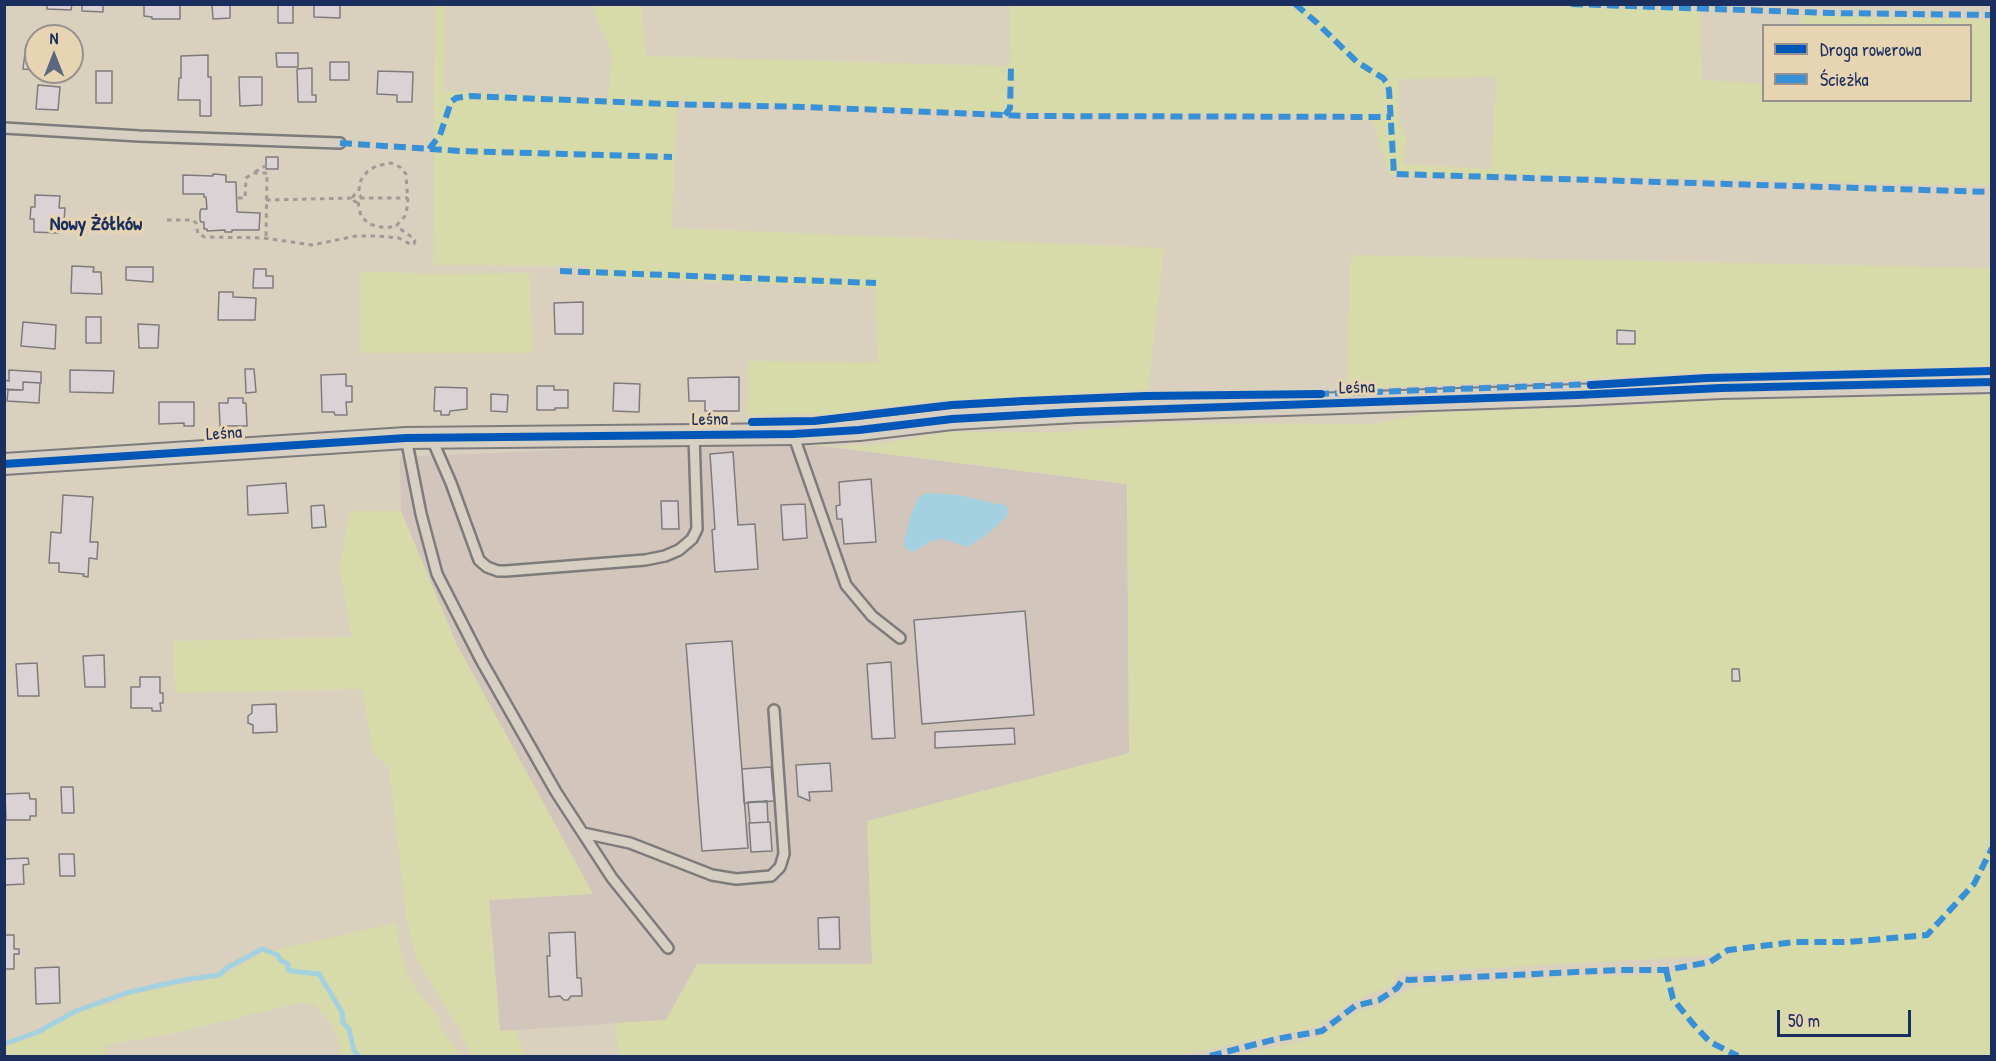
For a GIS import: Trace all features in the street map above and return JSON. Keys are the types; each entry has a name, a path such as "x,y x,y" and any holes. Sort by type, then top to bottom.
{"street":[{"name":"Leśna","path":"4,464 406,438 793,434 859,430 952,419 1077,412 1521,398 1721,388 1992,382"}],"lane":[{"path":"4,128 139,136 340,143"},
{"path":"793,434 846,585 872,616 900,638"},
{"path":"431,437 451,483 479,560 487,567 506,571 645,560 665,556 679,550 693,539 696,530 694,435"},
{"path":"406,438 421,514 437,574 487,670 556,792 612,878 668,948"},
{"path":"583,833 630,843 712,875 736,879 771,876 780,867 784,854 774,710"}],"path":[{"path":"392,163 400,166 406,174 408,198 405,216 396,226 385,228 374,226 364,220 359,212 359,198 359,183 367,172 376,166 392,163"},
{"path":"238,198 245,198 246,178 265,166 265,173 267,173 266,239"},
{"path":"254,173 265,173"},
{"path":"266,200 353,198 355,201 359,198 408,198"},
{"path":"166,220 193,220 201,236 312,244 356,236 385,237 410,244 415,242 396,226"},
{"path":"385,228 385,237"},
{"path":"406,242 409,236"}],"shaded area":[{"path":"746,442 831,447 1127,484 1129,754 872,964 697,964 666,1020 500,1031 489,900 593,894 456,643 401,511 400,457"}],"green space":[{"path":"1300,4 1510,4 1700,11 1702,80 1762,84 1762,102 1972,102 1972,24 1801,24 1801,15 1991,20 1991,186 1493,174 1494,179 1389,175 1373,121 1355,120 1362,115 1025,113 677,101 672,228 1164,248 1148,390 935,401 830,414 747,415 748,361 878,363 875,288 588,277 587,266 433,265 435,5 445,5 444,91 608,99 612,55 592,5 641,5 646,56 1007,66 1011,61 1009,5 1291,5 1295,9 1304,8","holes":["1496,77 1492,169 1403,164 1406,137 1399,118 1398,79"]},
{"path":"1351,255 1991,268 1991,366 1687,373 1347,389"},
{"path":"360,271 431,274 529,273 533,353 360,353"},
{"path":"1991,395 1991,1056 1230,1056 1317,1038 1354,1013 1383,1005 1416,986 1580,976 1643,975 1693,970 1726,960 1706,956 1401,973 1390,987 1355,1000 1316,1027 1175,1056 619,1056 614,1023 666,1020 697,964 872,964 867,821 1129,753 1127,484 831,447 881,444 950,432 1062,432 1156,423 1373,424 1428,413 1647,405 1684,401"},
{"path":"350,511 401,511 456,643 593,894 489,900 500,1031 516,1030 525,1056 472,1056 460,1034 462,1033 417,960 407,921 389,768 373,753 362,689 175,693 174,641 352,637 340,568"},
{"path":"396,923 400,951 408,976 440,1018 438,1023 460,1056 342,1056 332,1025 314,1004 300,1003 170,1034 106,1045 105,1056 5,1056 5,1047 42,1032 76,1011 113,1003 131,994 221,977 261,953"}],"water":[{"path":"927,493 959,495 1003,504 1008,508 1007,516 989,533 968,547 944,539 931,541 913,552 904,546 904,542 911,514 919,497"}],"building":[{"path":"47,4 72,4 71,10 47,9"},
{"path":"82,4 103,4 103,12 82,11"},
{"path":"144,4 180,4 180,19 152,19 152,17 144,16"},
{"path":"212,4 230,4 230,18 213,19"},
{"path":"278,4 293,4 293,23 278,23"},
{"path":"314,4 340,4 340,18 314,17"},
{"path":"276,53 298,53 298,67 277,67"},
{"path":"208,55 208,77 211,77 211,116 200,116 200,100 178,100 181,56"},
{"path":"330,62 349,62 349,80 330,80"},
{"path":"312,68 312,95 316,95 316,102 298,102 297,69"},
{"path":"96,71 112,71 112,103 96,103"},
{"path":"378,71 413,72 412,102 397,102 397,95 377,94"},
{"path":"239,77 262,77 262,105 240,106"},
{"path":"38,85 60,87 58,110 36,109"},
{"path":"266,157 278,157 278,169 266,169"},
{"path":"213,174 226,175 226,182 236,182 237,212 260,213 259,230 225,232 225,230 207,231 204,229 204,222 200,220 200,212 201,209 207,209 206,197 204,194 183,194 183,175 213,176"},
{"path":"35,195 60,196 59,208 65,208 64,220 59,219 58,233 34,232 34,219 30,219 31,207 35,207"},
{"path":"72,266 94,267 93,272 101,272 102,294 71,293"},
{"path":"126,267 153,267 153,282 126,280"},
{"path":"254,269 266,269 266,276 273,276 273,288 253,288"},
{"path":"219,292 233,292 233,297 256,298 255,320 218,320"},
{"path":"583,302 583,334 555,334 554,303"},
{"path":"86,317 101,317 101,343 86,343"},
{"path":"23,322 56,325 55,349 21,346"},
{"path":"138,324 159,325 158,348 139,348"},
{"path":"1617,330 1635,331 1635,344 1617,344"},
{"path":"245,369 254,369 256,392 246,393"},
{"path":"9,370 41,372 41,383 23,382 23,390 4,389 5,380 9,381"},
{"path":"70,370 114,371 113,393 70,392"},
{"path":"346,374 346,386 352,386 352,402 346,402 347,415 322,412 321,375"},
{"path":"739,377 739,411 705,411 705,401 689,401 688,378"},
{"path":"23,382 40,383 39,403 7,401 8,390 23,390"},
{"path":"614,383 640,384 639,412 613,411"},
{"path":"537,386 554,386 554,390 568,390 568,408 537,410"},
{"path":"435,387 467,388 467,409 450,411 449,415 441,415 441,411 434,411"},
{"path":"491,394 508,395 507,412 491,411"},
{"path":"228,398 243,398 243,403 246,403 247,426 220,426 219,403 228,403"},
{"path":"159,402 194,402 194,426 184,426 184,423 159,424"},
{"path":"733,452 738,525 755,524 758,569 715,572 712,530 715,529 710,454"},
{"path":"871,479 876,542 844,544 842,519 837,519 836,506 840,505 839,482"},
{"path":"286,483 288,513 248,515 247,486"},
{"path":"63,495 93,497 90,542 98,542 97,559 89,558 88,577 83,576 84,574 59,572 59,563 49,563 51,532 61,533"},
{"path":"661,501 678,501 679,529 662,529"},
{"path":"805,504 807,538 783,540 781,505"},
{"path":"324,505 326,527 312,528 311,506"},
{"path":"1025,611 1034,715 922,724 914,620"},
{"path":"732,641 748,848 702,851 686,644"},
{"path":"104,655 105,687 85,687 83,656"},
{"path":"891,662 895,738 872,739 867,664"},
{"path":"37,663 39,696 18,696 16,664"},
{"path":"1732,669 1739,669 1740,681 1732,681"},
{"path":"140,677 160,677 160,693 163,693 163,703 160,703 161,711 152,711 152,708 131,708 131,687 140,687"},
{"path":"276,704 277,732 253,733 253,725 248,723 252,705"},
{"path":"1014,728 1015,744 935,748 935,732"},
{"path":"830,763 832,791 809,792 810,801 798,796 796,765"},
{"path":"771,767 774,801 744,803 742,769"},
{"path":"61,787 73,787 74,813 62,813"},
{"path":"29,793 30,799 36,799 36,816 30,816 30,820 6,820 5,794"},
{"path":"767,801 768,822 750,823 748,802"},
{"path":"770,822 772,851 751,852 749,823"},
{"path":"59,854 74,854 75,876 60,876"},
{"path":"28,858 29,864 23,865 24,884 4,885 4,859"},
{"path":"839,917 840,949 819,949 818,918"},
{"path":"575,932 577,978 581,978 582,996 571,996 568,1000 560,996 549,997 547,956 550,956 549,933"},
{"path":"4,935 14,935 14,949 19,949 19,954 14,954 14,969 4,969"},
{"path":"59,967 60,1003 36,1004 35,968"}],"waterway":[{"path":"4,1044 38,1032 76,1011 126,993 183,980 219,975 227,968 262,949 278,955 292,971 319,974 342,1012 343,1023 349,1029 354,1051 359,1056"}],"marked path":[{"path":"1295,4 1357,62 1383,78 1387,83 1394,174 1992,192"},
{"path":"1571,4 1830,13 1992,15"},
{"path":"1005,115 1010,108 1011,68"},
{"path":"429,149 440,135 451,102 456,98 471,96 1029,116 1391,117"},
{"path":"340,143 461,151 672,157"},
{"path":"560,271 876,283"},
{"path":"1317,394 1596,384"},
{"path":"1210,1056 1276,1039 1322,1031 1355,1006 1379,1000 1397,988 1403,979 1666,970 1710,962 1728,950 1795,942 1848,942 1927,935 1974,884 1992,848"},
{"path":"1666,970 1673,999 1694,1025 1710,1042 1738,1056"}],"cycle path":[{"path":"1591,385 1707,378 1992,371"},
{"path":"4,464 406,438 793,434 859,430 952,419 1077,412 1721,388 1992,382"},
{"path":"752,422 814,421 952,405 1024,401 1146,396 1321,394"}],"district":[{"name":"Nowy Żółków","path":"96,225"}]}
